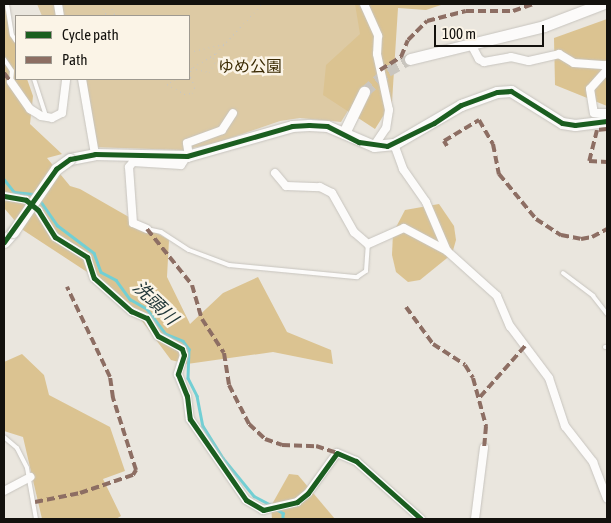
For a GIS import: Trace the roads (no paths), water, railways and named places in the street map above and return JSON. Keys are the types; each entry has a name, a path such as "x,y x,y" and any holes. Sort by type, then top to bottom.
{"street":[{"path":"364,4 378,36 377,54 389,110 386,128 374,146"},
{"path":"410,59 472,46 544,26 602,4"},
{"path":"472,46 479,59 484,62 511,57 529,60 559,54 574,63 606,65 607,70 590,89 594,113 607,113"},
{"path":"11,82 30,109 46,118 62,113 66,80"},
{"path":"82,80 95,154"},
{"path":"7,238 56,169 70,159 95,154 188,156 292,126 327,126 374,146 394,144 461,105 497,92 511,91 562,123 575,125 607,121"},
{"path":"344,133 364,92"},
{"path":"147,229 133,223 129,167 133,162 181,165 188,156 187,143 222,130 233,113"},
{"path":"394,144 403,169 426,202 447,251"},
{"path":"275,173 286,186 320,187 332,193 354,232 368,244 404,228 447,251 497,296 510,326 549,378 565,426 593,462 607,498"},
{"path":"4,196 26,200 38,210 55,237 87,257 94,278 131,311 147,318 158,336 182,349 184,355 178,374 187,396 190,419 246,500 263,510 297,502 308,492 337,453 356,462 421,519"},
{"path":"475,519 484,448"},
{"path":"4,491 30,477"}],"lane":[{"path":"7,4 12,35 15,40"},
{"path":"4,59 12,72 11,82"},
{"path":"34,80 46,118"},
{"path":"147,229 161,232 189,250 229,265 357,277 366,271 368,244"},
{"path":"563,273 593,296 607,314"},
{"path":"4,437 17,448 30,477 36,519"}],"waterway":[{"name":"洗頭川","path":"4,179 14,192 33,194"},
{"name":"洗頭川","path":"39,199 57,225 94,253 101,272 116,280 130,299 147,309 166,334 183,341 189,349 188,378 197,396 203,426 223,458 254,496 271,505"},
{"name":"洗頭川","path":"278,510 283,513 283,519"}],"tunnel":[{"path":"364,92 388,71 410,59"}],"park label":[{"name":"ゆめ公園","path":"250,66"}]}
